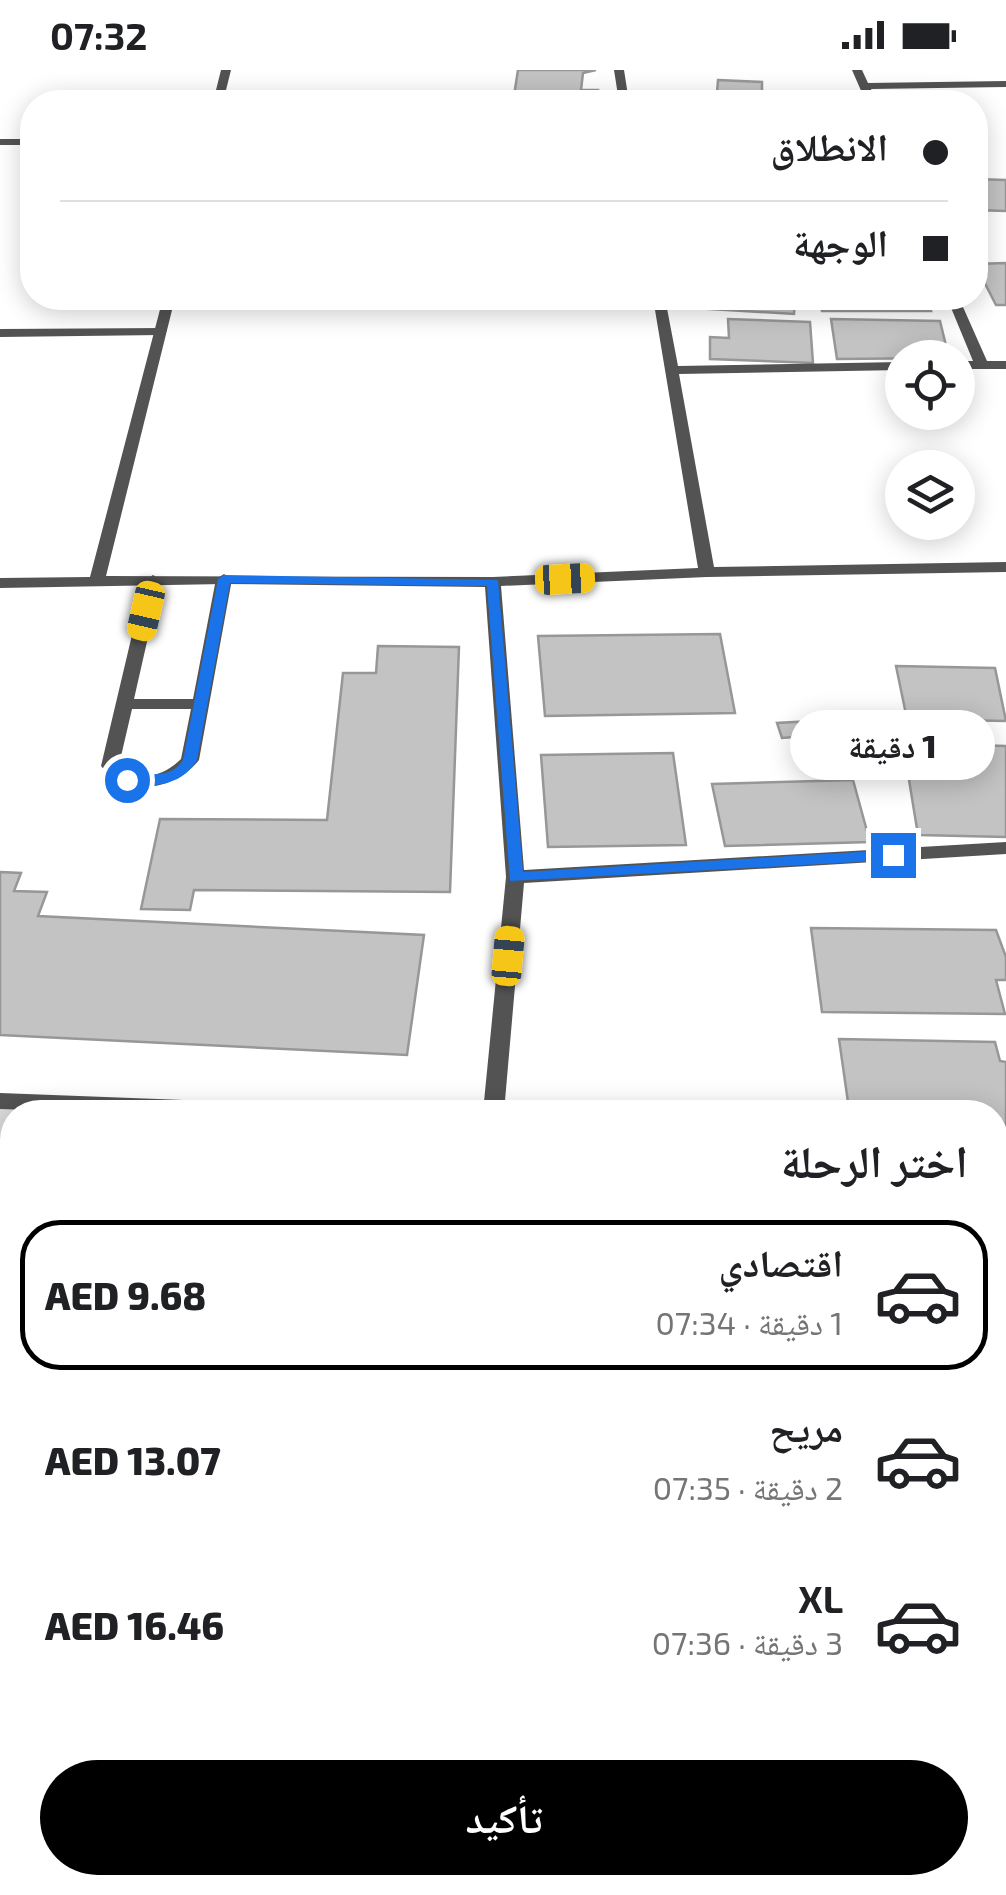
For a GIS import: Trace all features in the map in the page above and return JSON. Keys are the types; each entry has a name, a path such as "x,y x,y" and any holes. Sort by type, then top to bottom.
{"street":[{"path":"857,70 866,90"},
{"path":"864,86 1006,84"},
{"path":"96,581 165,310"},
{"path":"661,310 708,572"},
{"path":"958,310 982,365"},
{"path":"0,333 160,330"},
{"path":"975,365 1006,364"},
{"path":"672,370 885,366"},
{"path":"0,583 224,579 494,582 708,572 1006,567"},
{"path":"153,580 110,766 116,775 127,780 167,779 183,772 190,760 224,579"},
{"path":"494,582 515,877 494,1100"},
{"path":"125,704 200,704"},
{"path":"515,877 1006,848"}],"building":[{"path":"518,70 596,70 583,73 581,90 515,90"},
{"path":"718,80 762,82 762,90 717,90"},
{"path":"988,179 1006,180 1006,211 988,210"},
{"path":"1006,263 1006,305 996,305 988,289 988,264"},
{"path":"727,310 794,310 794,314"},
{"path":"822,310 931,311 822,311"},
{"path":"728,319 810,322 813,363 710,359 710,337 729,338"},
{"path":"831,319 940,321 945,340 885,340 885,359 837,359"},
{"path":"720,634 735,713 545,716 538,636"},
{"path":"378,646 459,647 450,892 194,890 190,910 141,909 160,819 327,820 343,673 376,673"},
{"path":"896,666 995,668 1006,721 907,719"},
{"path":"830,720 835,734 782,738 777,723"},
{"path":"903,743 1006,746 1006,837 918,835"},
{"path":"673,753 686,845 548,847 541,755"},
{"path":"853,780 870,842 725,846 712,784"},
{"path":"0,872 21,873 14,891 47,892 38,916 424,935 407,1055 0,1035"},
{"path":"811,928 996,930 1006,957 1006,980 996,980 1005,1014 822,1012"},
{"path":"839,1039 995,1042 1000,1061 1006,1062 1006,1100 848,1100"}],"route":[{"path":"127,780 167,779 183,772 190,760 224,579 494,582 515,877 893,855"}]}
